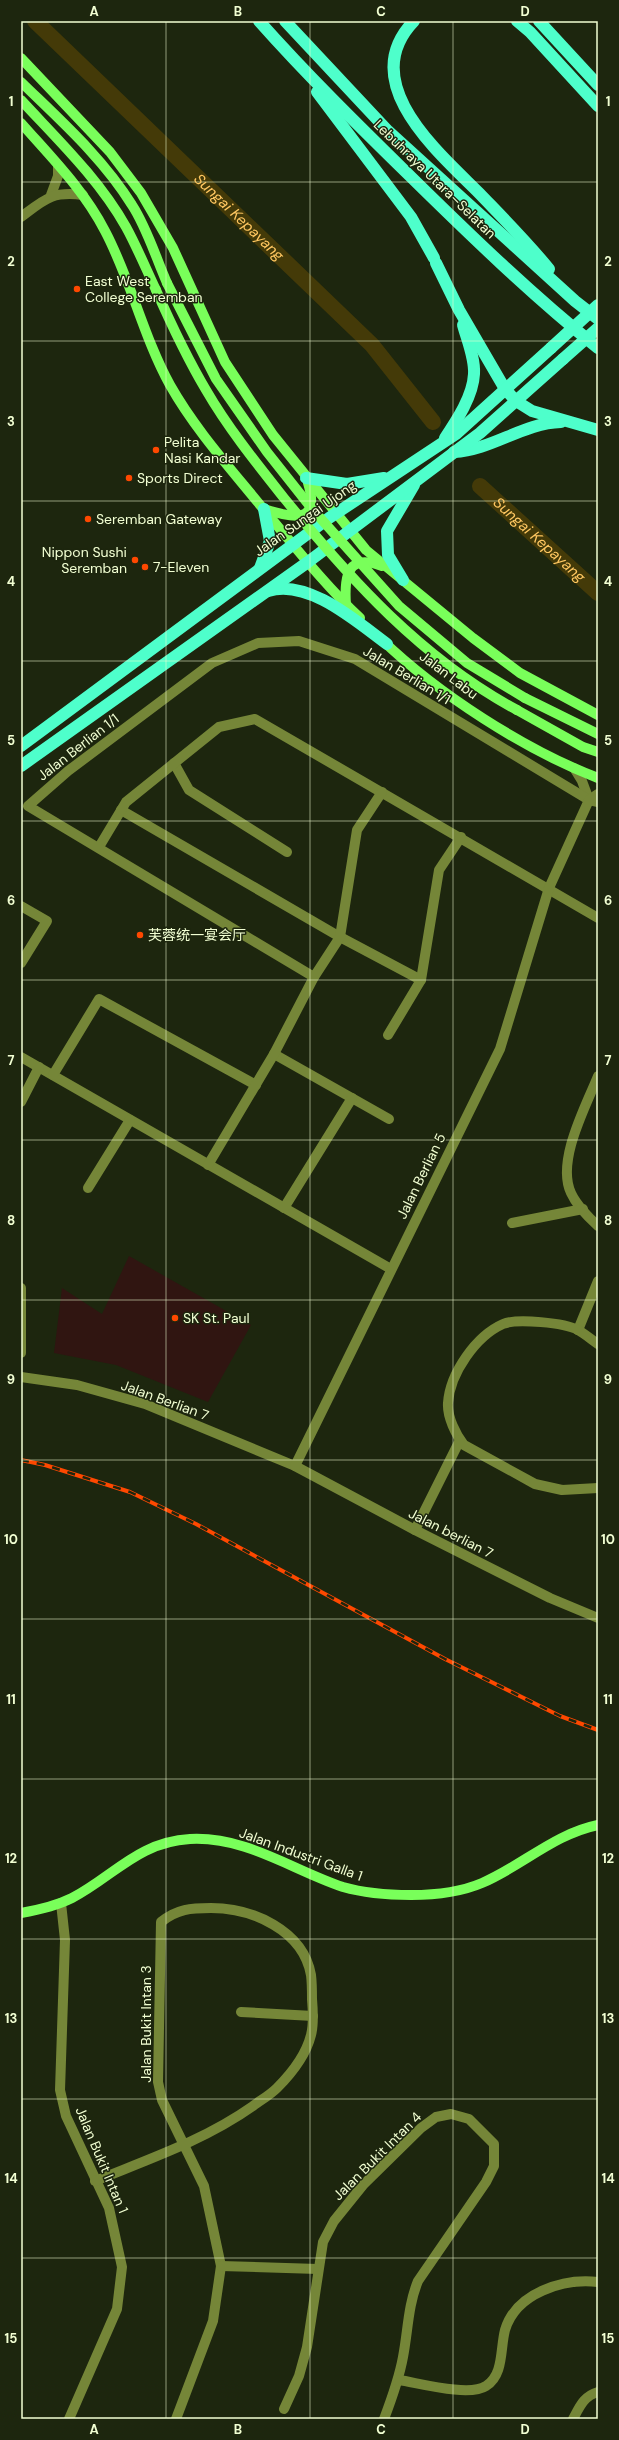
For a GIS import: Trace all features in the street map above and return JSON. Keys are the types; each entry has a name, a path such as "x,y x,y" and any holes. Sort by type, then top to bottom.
{"highway":[{"name":"Lebuhraya Utara–Selatan","path":"259,21 296,63 510,272 598,348"},
{"name":"Lebuhraya Utara–Selatan","path":"285,21 388,131 575,301 598,319"},
{"path":"414,21 400,42 396,54 395,79 405,110 423,135 530,245 575,301"},
{"path":"517,21 530,32 598,106"},
{"path":"540,21 598,85"},
{"path":"296,63 356,147 410,217 435,260 459,310 505,389 516,401 532,411 576,422 598,430"},
{"name":"Jalan Sungai Ujong","path":"21,746 293,544 447,439 598,305"},
{"path":"447,439 463,407 474,373 459,310"},
{"path":"21,766 308,562 421,476 458,450 480,433 598,328"},
{"path":"458,450 486,445 542,424 576,422"},
{"path":"306,478 347,484 368,482 394,475"},
{"path":"403,580 388,555 387,531 421,476"},
{"path":"259,570 270,541 264,509"},
{"path":"263,593 271,590 297,590 314,597 343,612 386,644"}],"main road":[{"path":"21,58 110,152 141,193 172,248 225,362 273,435 306,478 366,550 473,638 520,673 598,714"},
{"path":"21,82 75,134 123,191 133,206 167,283 216,379 267,452 313,510 400,606 468,662 525,698 598,734"},
{"path":"21,100 81,165 126,226 206,391 253,459 327,551 394,621 485,693 584,747 598,752"},
{"name":"Jalan Labu","path":"21,123 83,195 118,256 145,331 173,390 213,448 308,562 346,605 386,644 440,687 477,713 574,768 598,778"},
{"path":"264,509 286,516 305,513 311,508 313,498 306,478"},
{"path":"346,605 345,586 349,572 353,566 359,562 365,561 386,567"},
{"name":"Jalan Industri Galla 1","path":"21,1913 61,1902 91,1886 141,1851 165,1843 190,1839 216,1840 248,1847 343,1887 362,1891 411,1895 442,1892 481,1884 520,1863 562,1836 598,1825"}],"street":[{"path":"51,196 58,176 58,165"},
{"path":"21,217 51,196 71,193 83,195"},
{"name":"Jalan Berlian 1/1","path":"100,847 28,806 68,771 212,663 258,643 299,641 355,659 593,801"},
{"path":"314,977 100,847 126,802 218,727 255,719 549,888 598,918"},
{"path":"174,763 189,790 287,852"},
{"path":"574,768 593,801 598,794"},
{"path":"208,1165 274,1054 314,977 340,937 357,830 382,792"},
{"name":"Jalan Berlian 5","path":"295,1466 500,1049 549,888 593,801"},
{"path":"121,810 340,937 421,980"},
{"path":"388,1035 421,980 439,870 461,837"},
{"path":"21,906 47,922 21,963"},
{"path":"53,1075 99,999 256,1085"},
{"path":"274,1054 389,1119"},
{"path":"21,1056 391,1269"},
{"path":"21,1102 38,1067"},
{"path":"598,1076 571,1145 566,1167 570,1193 598,1226"},
{"path":"284,1208 352,1098"},
{"path":"88,1188 130,1120"},
{"path":"512,1223 583,1209"},
{"path":"578,1330 598,1281"},
{"path":"21,1288 21,1353"},
{"path":"598,1344 578,1330 548,1323 505,1323 490,1331 459,1369 451,1388 447,1404 456,1435 464,1445 535,1484 562,1490 598,1488"},
{"name":"Jalan Berlian 7","path":"21,1377 77,1385 145,1404 295,1466"},
{"path":"415,1530 460,1440"},
{"name":"Jalan berlian 7","path":"295,1466 415,1530 550,1598 598,1618"},
{"name":"Jalan Bukit Intan 1","path":"61,1902 65,1940 60,2090 66,2116 95,2181 109,2208 114,2222 122,2267 121,2290 117,2310 70,2419"},
{"name":"Jalan Bukit Intan 3","path":"176,2419 214,2321 221,2266 204,2186 185,2144 162,2100 158,2082 161,1922 172,1913 189,1908 227,1908 257,1915 282,1930 300,1950 311,1974 313,2016"},
{"path":"95,2181 185,2144 234,2119 276,2090 293,2071 311,2036 313,2016 240,2012"},
{"name":"Jalan Bukit Intan 4","path":"284,2409 299,2376 307,2347 322,2242 334,2221 363,2186 421,2128 436,2117 451,2114 469,2120 494,2144 494,2166 486,2182 418,2281 411,2297 409,2322 399,2380 384,2419"},
{"path":"221,2266 318,2270"},
{"path":"399,2380 468,2390 485,2387 495,2378 505,2330 513,2312 532,2296 550,2287 574,2282 598,2282"},
{"path":"574,2419 580,2405 589,2394 598,2392"}],"shaded area":[{"path":"129,1256 251,1325 208,1402 116,1365 54,1353 62,1288 102,1314"}],"waterway":[{"name":"Sungai Kepayang","path":"35,21 372,345 433,422"},
{"name":"Sungai Kepayang","path":"480,486 598,593"}],"railway":[{"path":"21,1460 45,1465 130,1492 196,1524 445,1659 560,1716 598,1730"}],"place":[{"name":"East West College Seremban","path":"77,289"},
{"name":"Pelita Nasi Kandar","path":"156,450"},
{"name":"Sports Direct","path":"129,478"},
{"name":"Seremban Gateway","path":"88,519"},
{"name":"Nippon Sushi Seremban","path":"135,560"},
{"name":"7-Eleven","path":"145,567"},
{"name":"芙蓉统一宴会厅","path":"140,935"},
{"name":"SK St. Paul","path":"175,1318"}]}
